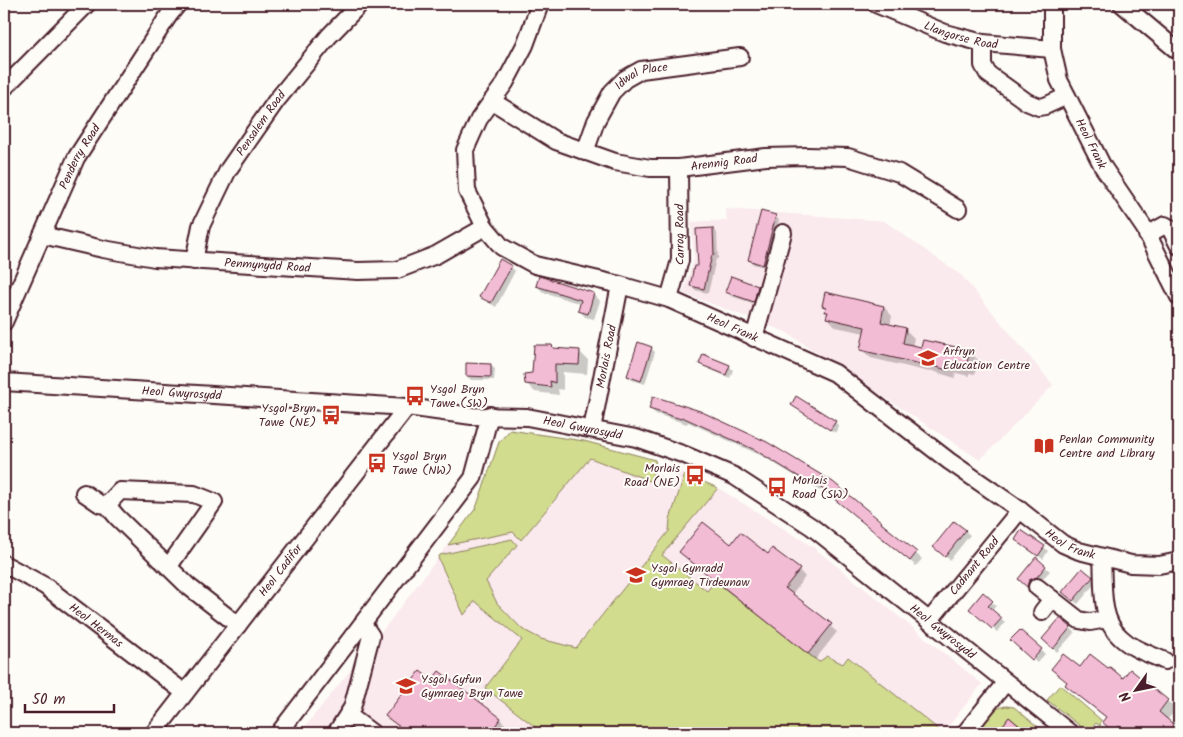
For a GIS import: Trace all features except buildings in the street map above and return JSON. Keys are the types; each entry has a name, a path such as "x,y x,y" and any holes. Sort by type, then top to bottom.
{"street":[{"path":"4,88 87,4"},
{"name":"Penderry Road","path":"5,316 76,158 178,4"},
{"name":"Pensalem Road","path":"194,261 201,226 228,170 276,101 329,36 360,4"},
{"name":"Heol Frank","path":"540,4 525,45 505,83 479,119 464,150 467,191 485,227 502,247 535,265 620,285 669,299 835,373 949,461 1020,510 1063,544 1079,552 1131,564 1159,565 1179,561"},
{"name":"Llangorse Road","path":"876,4 945,33 983,43 1052,49"},
{"name":"Heol Frank","path":"1052,4 1052,49 1059,80 1103,167 1147,235 1179,297"},
{"path":"1122,4 1179,52"},
{"path":"983,43 983,64 988,74 1027,102 1039,107 1067,96"},
{"name":"Idwal Place","path":"584,152 596,121 612,92 625,79 641,70 740,57"},
{"name":"Arennig Road","path":"492,101 556,141 615,162 650,168 679,168 766,157 848,157 899,173 958,209"},
{"name":"Carrog Road","path":"669,299 680,260 679,168"},
{"path":"1147,235 1165,225 1170,228 1179,246"},
{"name":"Penmynydd Road","path":"42,235 103,249 155,258 358,271 396,270 436,256 485,227"},
{"path":"754,338 783,233"},
{"name":"Morlais Road","path":"592,429 620,285"},
{"name":"Heol Gwyrosydd","path":"4,382 407,407 472,416 527,417 636,438 685,454 734,476 812,527 1070,733"},
{"name":"Heol Cadifor","path":"154,733 407,407"},
{"path":"280,733 370,633 474,478 490,415"},
{"path":"107,505 120,491 194,494 214,502 169,566"},
{"path":"84,494 100,504 107,505 188,586 238,625"},
{"name":"Cadnant Road","path":"929,621 1020,510"},
{"path":"1102,558 1107,619 1120,637 1132,646 1165,662"},
{"name":"Heol Hermas","path":"4,564 46,586 185,693"},
{"path":"1037,587 1079,620 1090,622 1107,619"},
{"path":"1042,612 1052,599"},
{"path":"336,733 352,708 370,633"},
{"path":"964,733 1005,683"},
{"path":"348,715 372,733"}],"shaded area":[{"name":"Arfryn Education Centre","path":"726,209 884,221 962,276 1053,385 980,460 786,332 683,293 694,259 691,222 727,220"},
{"name":"Ysgol Gynradd Gymraeg Tirdeunaw","path":"504,435 584,441 655,460 656,466 653,472 674,482 678,471 718,488 813,547 982,684 943,733 300,733 390,621 476,508 499,442"}],"green space":[{"path":"510,430 584,441 655,460 656,466 650,481 590,458 521,540 513,532 448,545 476,508 499,442"},
{"path":"685,474 718,488 662,555 707,591 715,581 819,662 827,656 843,664 848,657 943,733 543,733 485,688 522,640 475,601 464,615 438,558 440,555 512,539 517,545 486,581 497,603 522,629 541,639 576,648 669,531 670,519"},
{"path":"1060,685 1101,720 1100,726 1096,723 1091,729 1096,733 1089,733 1047,700"},
{"path":"1000,707 1014,707 1045,733 1028,733 1009,717 1003,725 1007,728 1003,733 973,733 991,713"}],"place":[{"name":"Arfryn Education Centre","path":"928,358"},
{"name":"Ysgol Bryn Tawe (SW)","path":"415,396"},
{"name":"Ysgol Bryn Tawe (NE)","path":"331,415"},
{"name":"Penlan Community Centre and Library","path":"1044,446"},
{"name":"Ysgol Bryn Tawe (NW)","path":"377,463"},
{"name":"Morlais Road (NE)","path":"695,475"},
{"name":"Morlais Road (SW)","path":"777,487"},
{"name":"Ysgol Gynradd Gymraeg Tirdeunaw","path":"636,575"},
{"name":"Ysgol Gyfun Gymraeg Bryn Tawe","path":"406,686"}]}
